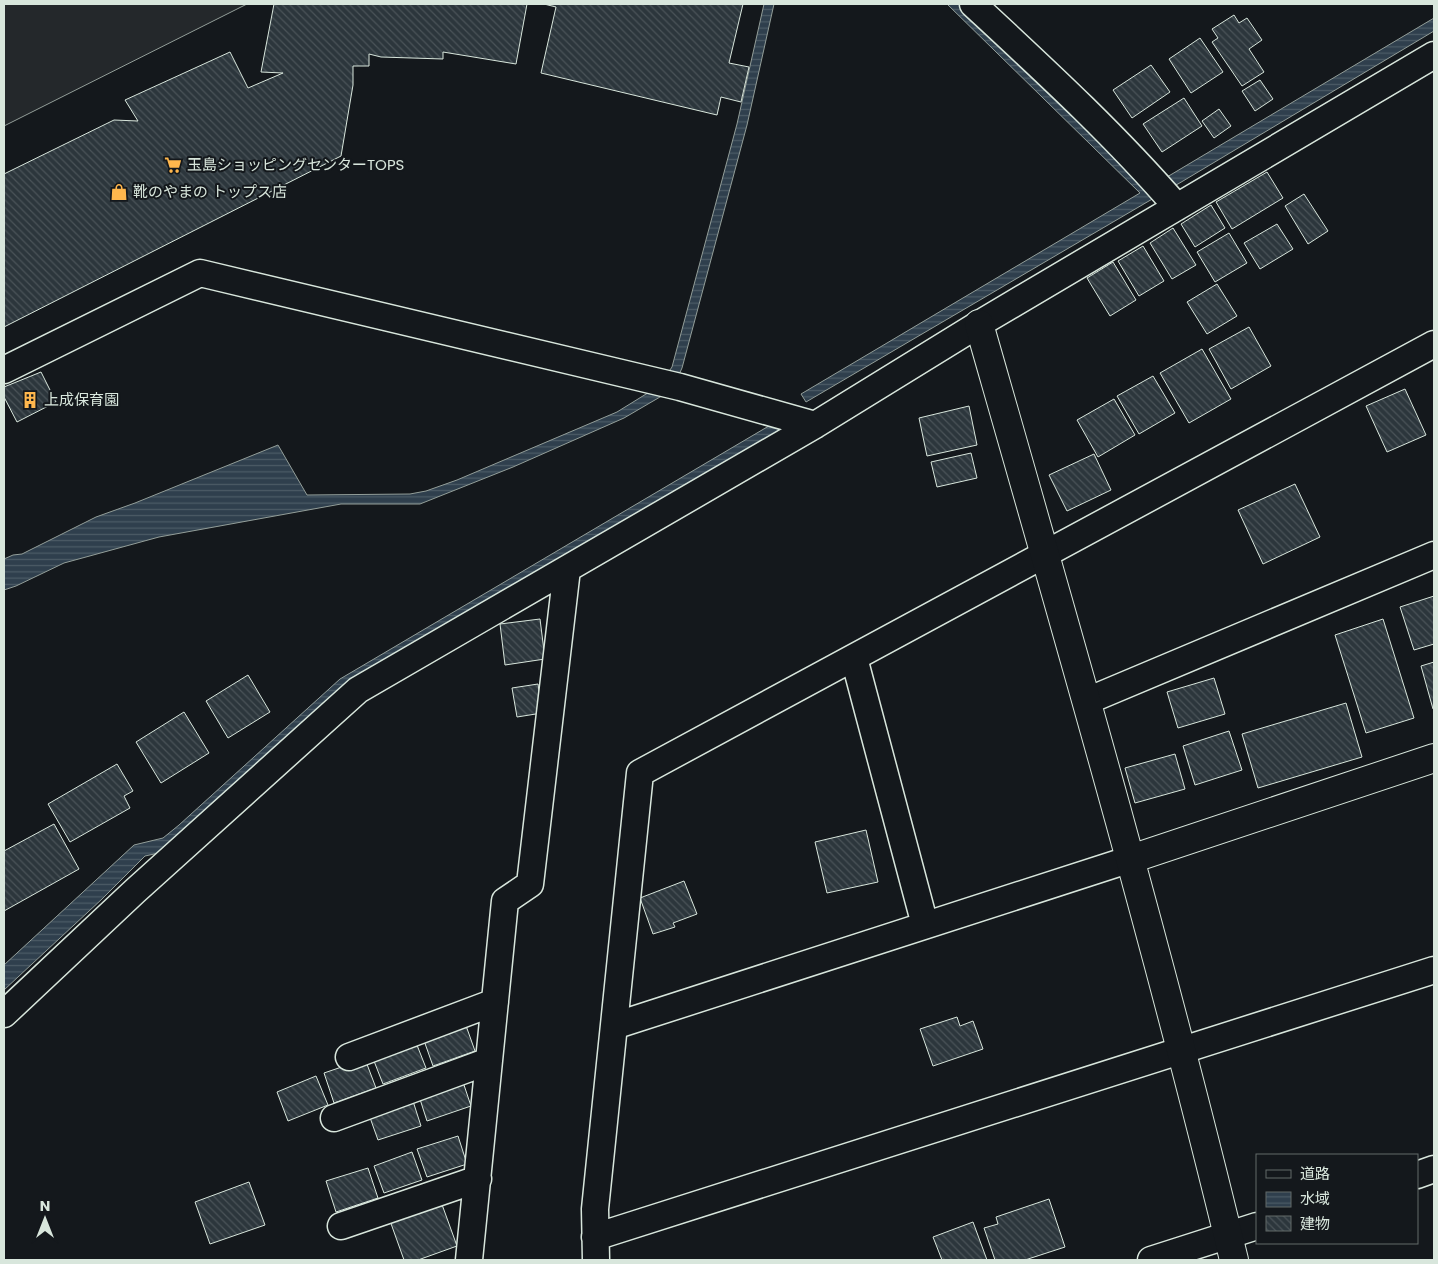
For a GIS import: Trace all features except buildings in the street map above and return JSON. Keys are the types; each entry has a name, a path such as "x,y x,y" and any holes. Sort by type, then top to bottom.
{"street":[{"path":"973,4 1039,65 1138,163 1177,207"},
{"path":"4,1014 135,891 358,690 815,425 979,324 1434,55"},
{"path":"4,370 200,273 669,384 815,425"},
{"path":"979,324 1132,859 1231,1248"},
{"path":"1434,344 640,773 595,1209 595,1248 1182,1051 1434,970"},
{"path":"1087,701 1434,555"},
{"path":"469,1260 505,901 530,884 566,569"},
{"path":"854,658 925,925"},
{"path":"614,1026 1132,859 1434,758"},
{"path":"349,1057 495,1002"},
{"path":"334,1118 489,1061"},
{"path":"1418,1175 1434,1169"},
{"path":"340,1226 478,1179"},
{"path":"1151,1260 1231,1248 1256,1227"}],"shaded area":[{"path":"4,4 247,4 4,126"}],"water":[{"path":"764,4 774,4 747,125 682,368 672,390 624,418 513,467 420,504 341,504 159,537 64,563 4,590 4,559 22,554 96,517 278,445 307,495 410,494 426,491 457,480 617,412 659,386 672,367 737,124"},
{"path":"947,4 964,4 1167,177 1434,18 1434,31 806,402 801,394 1140,193"},
{"path":"779,420 779,435 348,686 168,851 145,856 102,899 4,990 4,965 134,845 163,838 340,679"}],"place":[{"name":"玉島ショッピングセンターTOPS","path":"173,165"},
{"name":"靴のやまの トップス店","path":"119,192"},
{"name":"上成保育園","path":"30,400"}]}
